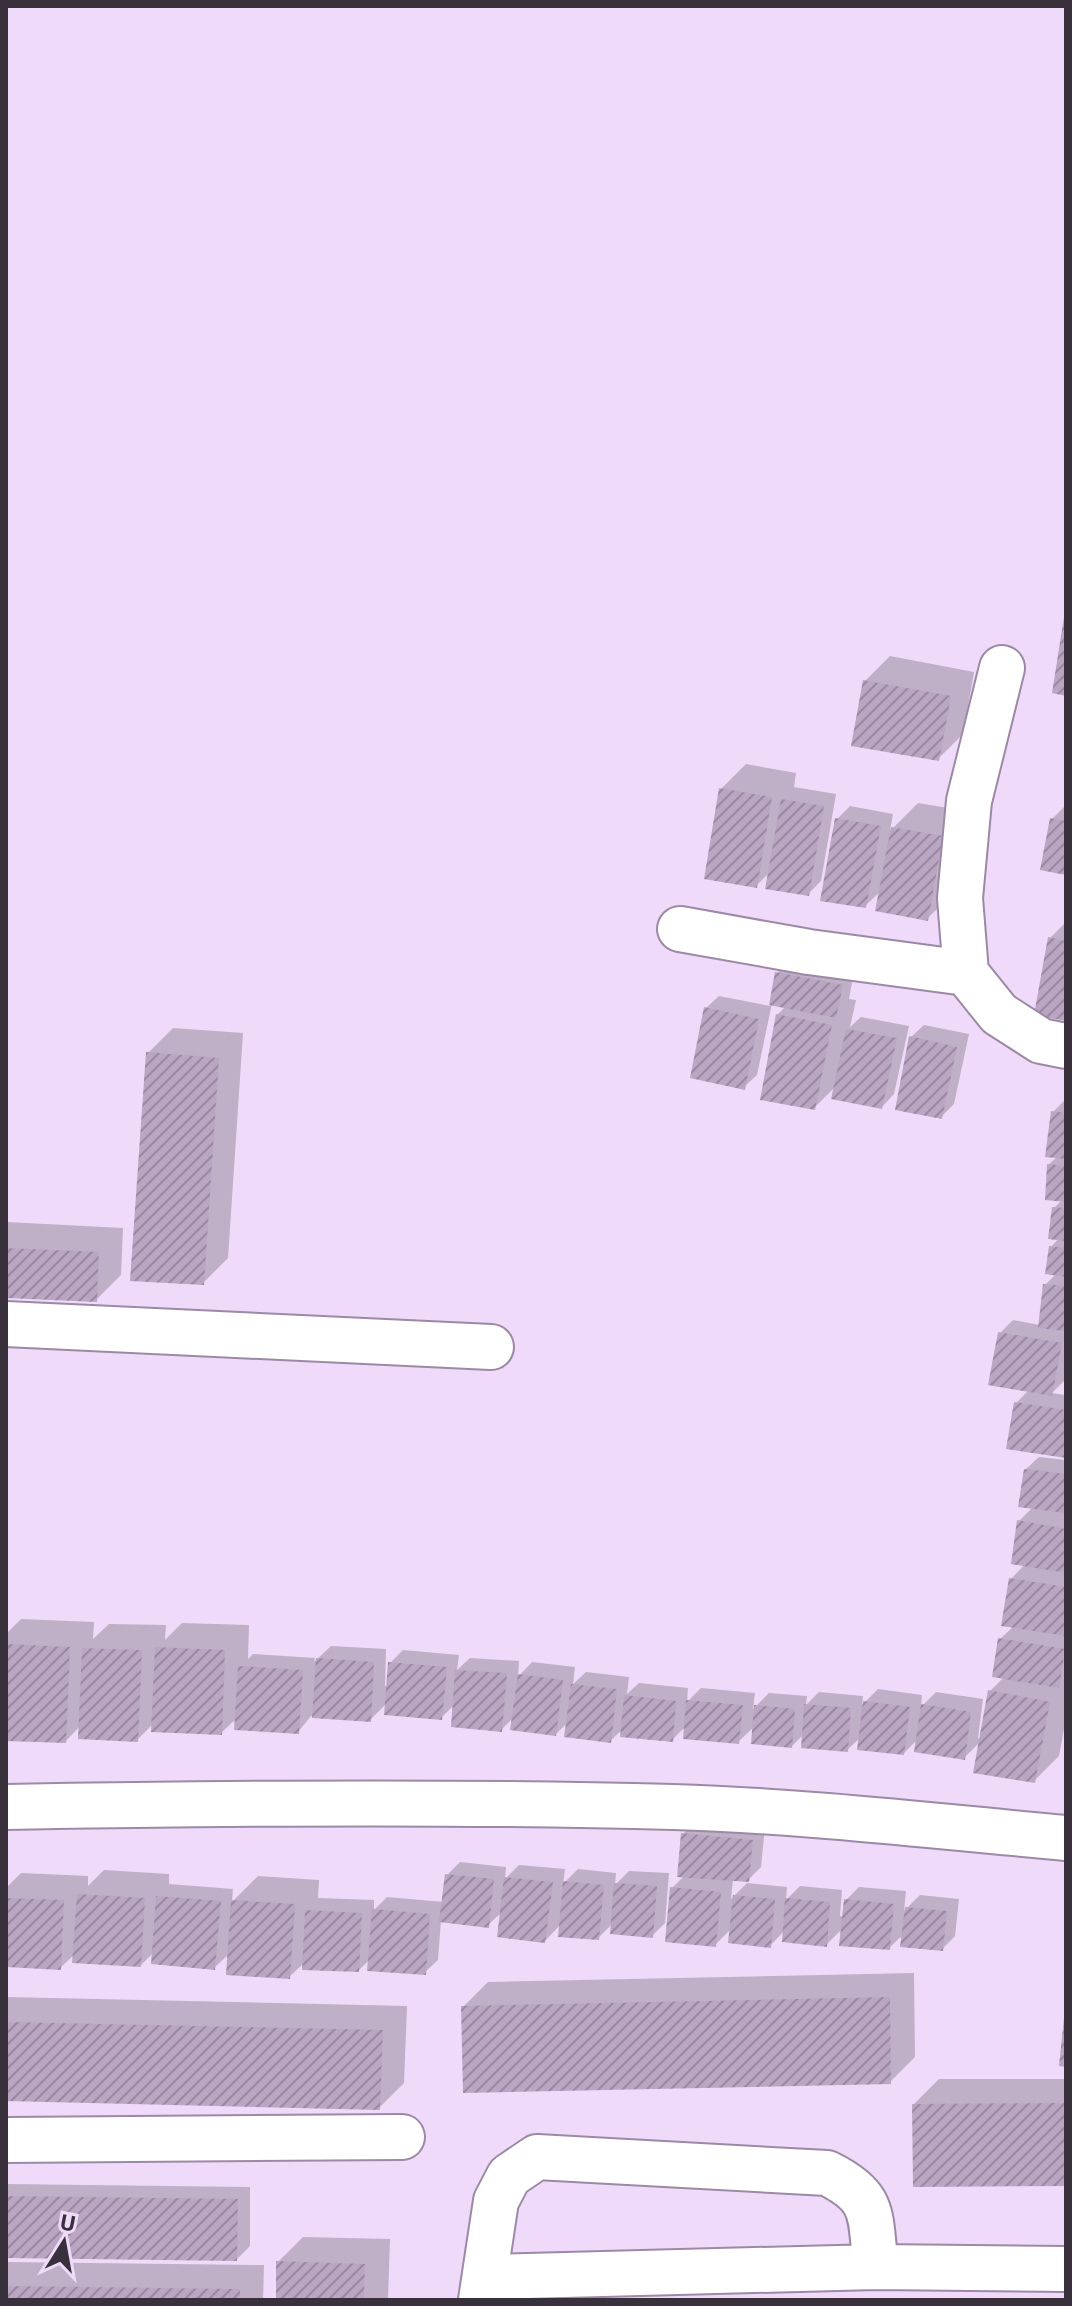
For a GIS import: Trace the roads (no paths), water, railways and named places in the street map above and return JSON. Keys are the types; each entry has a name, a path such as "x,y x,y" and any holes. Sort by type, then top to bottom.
{"street":[{"path":"1002,668 969,801 960,898 966,973 999,1014 1041,1041 1066,1046"},
{"path":"680,929 809,952 966,973"},
{"path":"6,1324 491,1347"},
{"path":"6,1807 432,1804 674,1807 819,1815 1066,1838"},
{"path":"6,2140 402,2137"},
{"path":"876,2267 867,2203 853,2186 827,2173 537,2157 509,2176 496,2201 483,2289 876,2267 1066,2269"}]}
